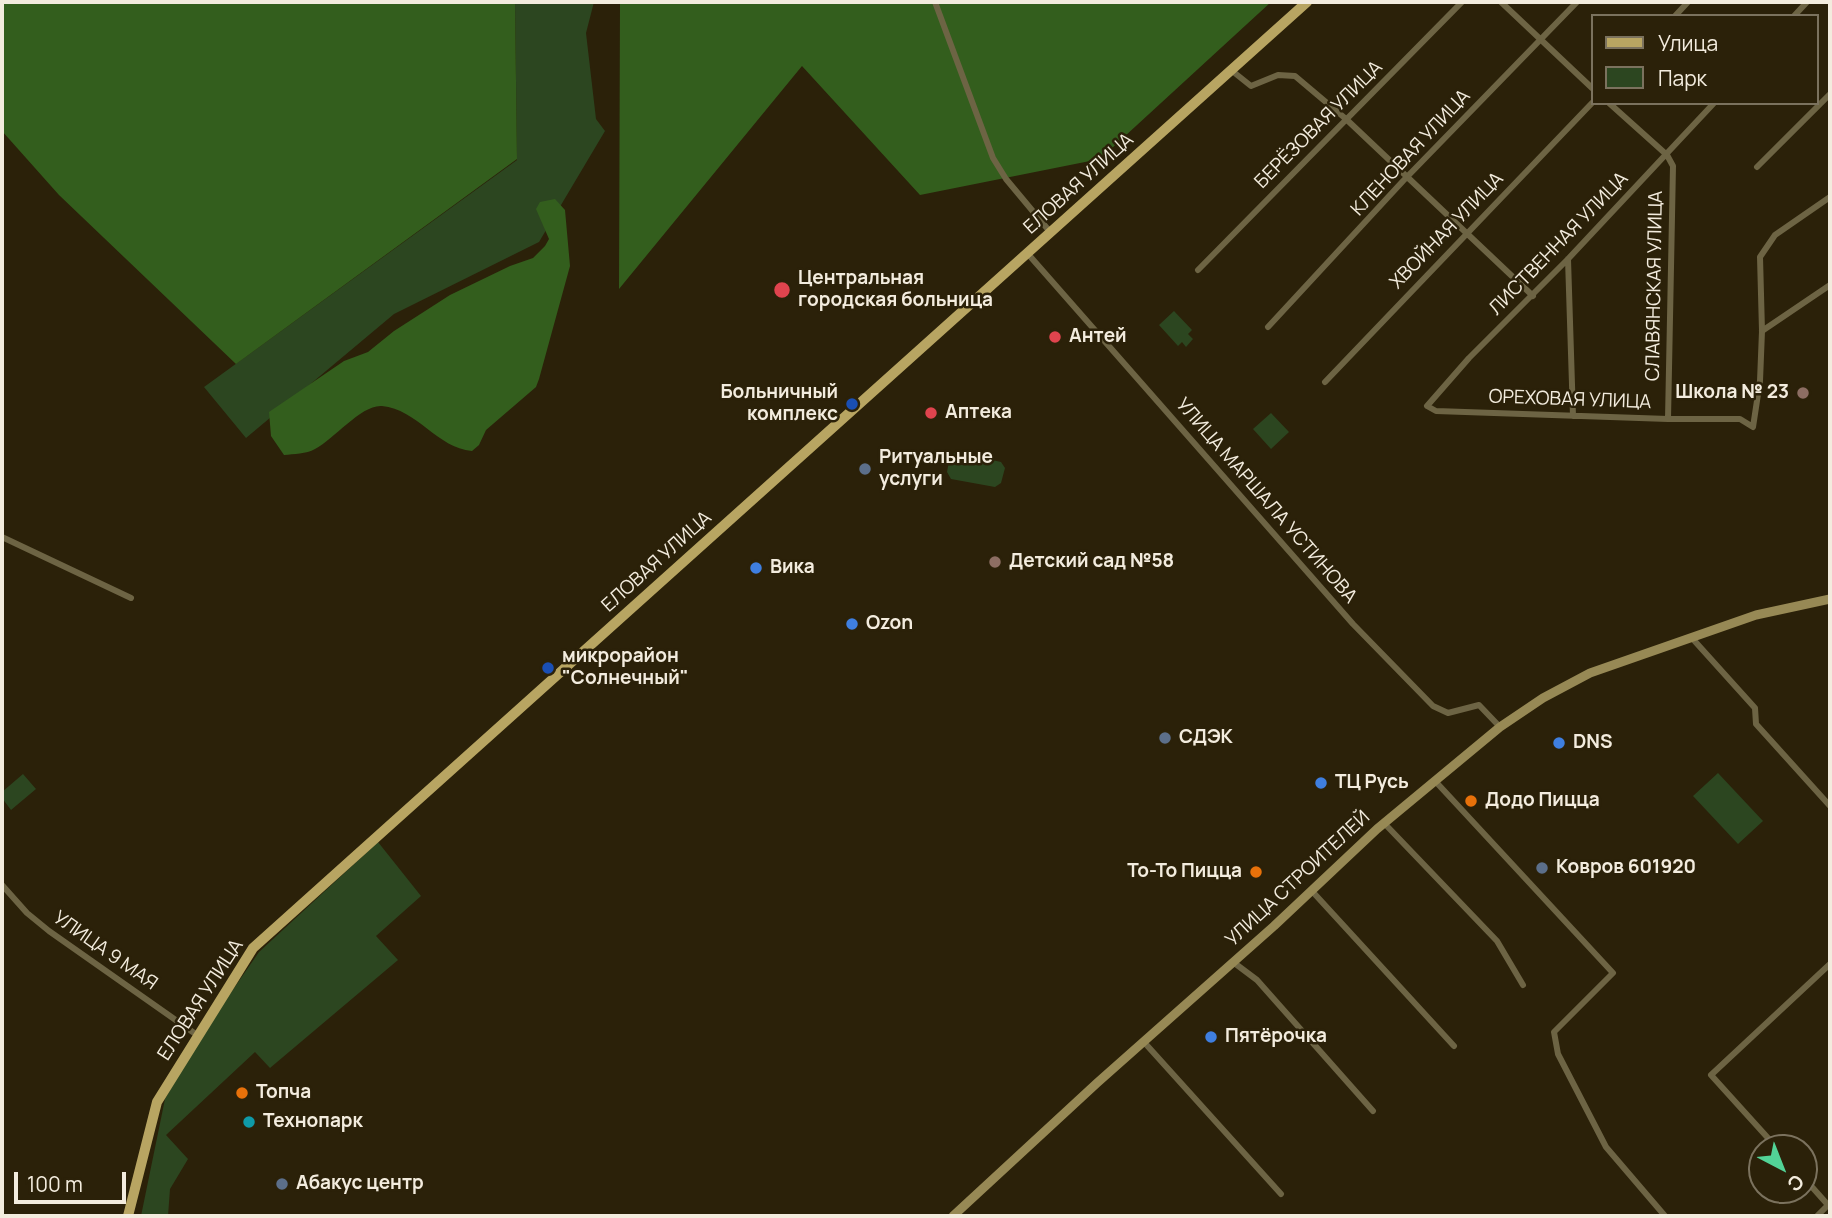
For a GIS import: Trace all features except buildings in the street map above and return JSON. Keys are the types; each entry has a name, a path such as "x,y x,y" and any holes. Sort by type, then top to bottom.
{"main road":[{"name":"ЕЛОВАЯ УЛИЦА","path":"128,1216 157,1102 253,948 1307,2"},
{"name":"УЛИЦА СТРОИТЕЛЕЙ","path":"953,1216 1384,823 1500,727 1543,698 1590,673 1756,615 1830,599"}],"street":[{"path":"935,2 993,158 1006,179 1051,233"},
{"name":"БЕРЁЗОВАЯ УЛИЦА","path":"1198,270 1462,2"},
{"path":"1501,2 1590,86"},
{"name":"КЛЕНОВАЯ УЛИЦА","path":"1268,327 1577,2"},
{"path":"1231,70 1251,86 1278,75 1295,76 1346,119 1533,296"},
{"path":"1757,167 1830,94"},
{"name":"ХВОЙНАЯ УЛИЦА","path":"1325,382 1590,105"},
{"path":"1611,105 1667,155"},
{"name":"ЛИСТВЕННАЯ УЛИЦА","path":"1427,406 1469,358 1533,296 1712,105"},
{"name":"СЛАВЯНСКАЯ УЛИЦА","path":"1667,155 1673,166 1668,419"},
{"path":"1762,331 1760,257 1775,235 1830,197"},
{"name":"УЛИЦА МАРШАЛА УСТИНОВА","path":"1028,254 1353,624 1433,706 1448,713 1479,705 1500,727"},
{"path":"1568,259 1573,416"},
{"path":"1762,331 1830,285"},
{"name":"ОРЕХОВАЯ УЛИЦА","path":"1427,406 1436,411 1740,419 1752,427 1760,381 1762,331"},
{"path":"2,537 131,598"},
{"path":"1691,637 1755,708 1756,724 1830,806"},
{"path":"1436,782 1613,973 1554,1032 1559,1054 1606,1147 1665,1216"},
{"path":"1384,823 1497,941 1523,985"},
{"name":"УЛИЦА 9 МАЯ","path":"2,885 27,913 49,931 197,1035"},
{"path":"1311,890 1454,1046"},
{"path":"1233,962 1257,980 1373,1111"},
{"path":"1765,1134 1711,1074 1830,964"},
{"path":"1143,1041 1282,1194"},
{"path":"1817,1216 1829,1204"}],"green space":[{"path":"2,2 515,2 517,159 236,364 59,195 2,131"},
{"path":"515,2 594,2 586,33 596,119 605,131 539,242 394,314 246,438 204,387 517,160"},
{"path":"620,2 1271,2 1100,159 920,195 802,66 619,289"},
{"path":"555,199 565,210 570,266 539,379 536,387 486,430 479,445 472,451 460,448 448,443 406,414 382,406 366,410 315,449 284,455 271,436 269,412 344,361 368,352 394,331 450,295 533,258 549,239 536,209 540,202"},
{"path":"1174,311 1192,330 1188,334 1193,339 1186,347 1182,342 1178,346 1159,325"},
{"path":"1271,413 1289,432 1271,449 1253,429"},
{"path":"956,452 1001,462 1005,468 1001,483 995,487 951,479 947,472 950,456"},
{"path":"1718,773 1763,821 1738,844 1693,796"},
{"path":"23,774 36,789 11,810 2,798 2,792"},
{"path":"378,842 421,896 376,936 398,960 270,1068 255,1052 166,1135 188,1159 170,1189 168,1216 141,1216 165,1099 198,1040 259,952"}],"place":[{"name":"Центральная городская больница","path":"782,290"},
{"name":"Антей","path":"1055,337"},
{"name":"Школа № 23","path":"1803,393"},
{"name":"Больничный комплекс","path":"852,404"},
{"name":"Аптека","path":"931,413"},
{"name":"Ритуальные услуги","path":"865,469"},
{"name":"Детский сад №58","path":"995,562"},
{"name":"Вика","path":"756,568"},
{"name":"Ozon","path":"852,624"},
{"name":"микрорайон \"Солнечный\"","path":"548,668"},
{"name":"СДЭК","path":"1165,738"},
{"name":"DNS","path":"1559,743"},
{"name":"ТЦ Русь","path":"1321,783"},
{"name":"Додо Пицца","path":"1471,801"},
{"name":"Ковров 601920","path":"1542,868"},
{"name":"То-То Пицца","path":"1256,872"},
{"name":"Пятёрочка","path":"1211,1037"},
{"name":"Топча","path":"242,1093"},
{"name":"Технопарк","path":"249,1122"},
{"name":"Абакус центр","path":"282,1184"}]}
